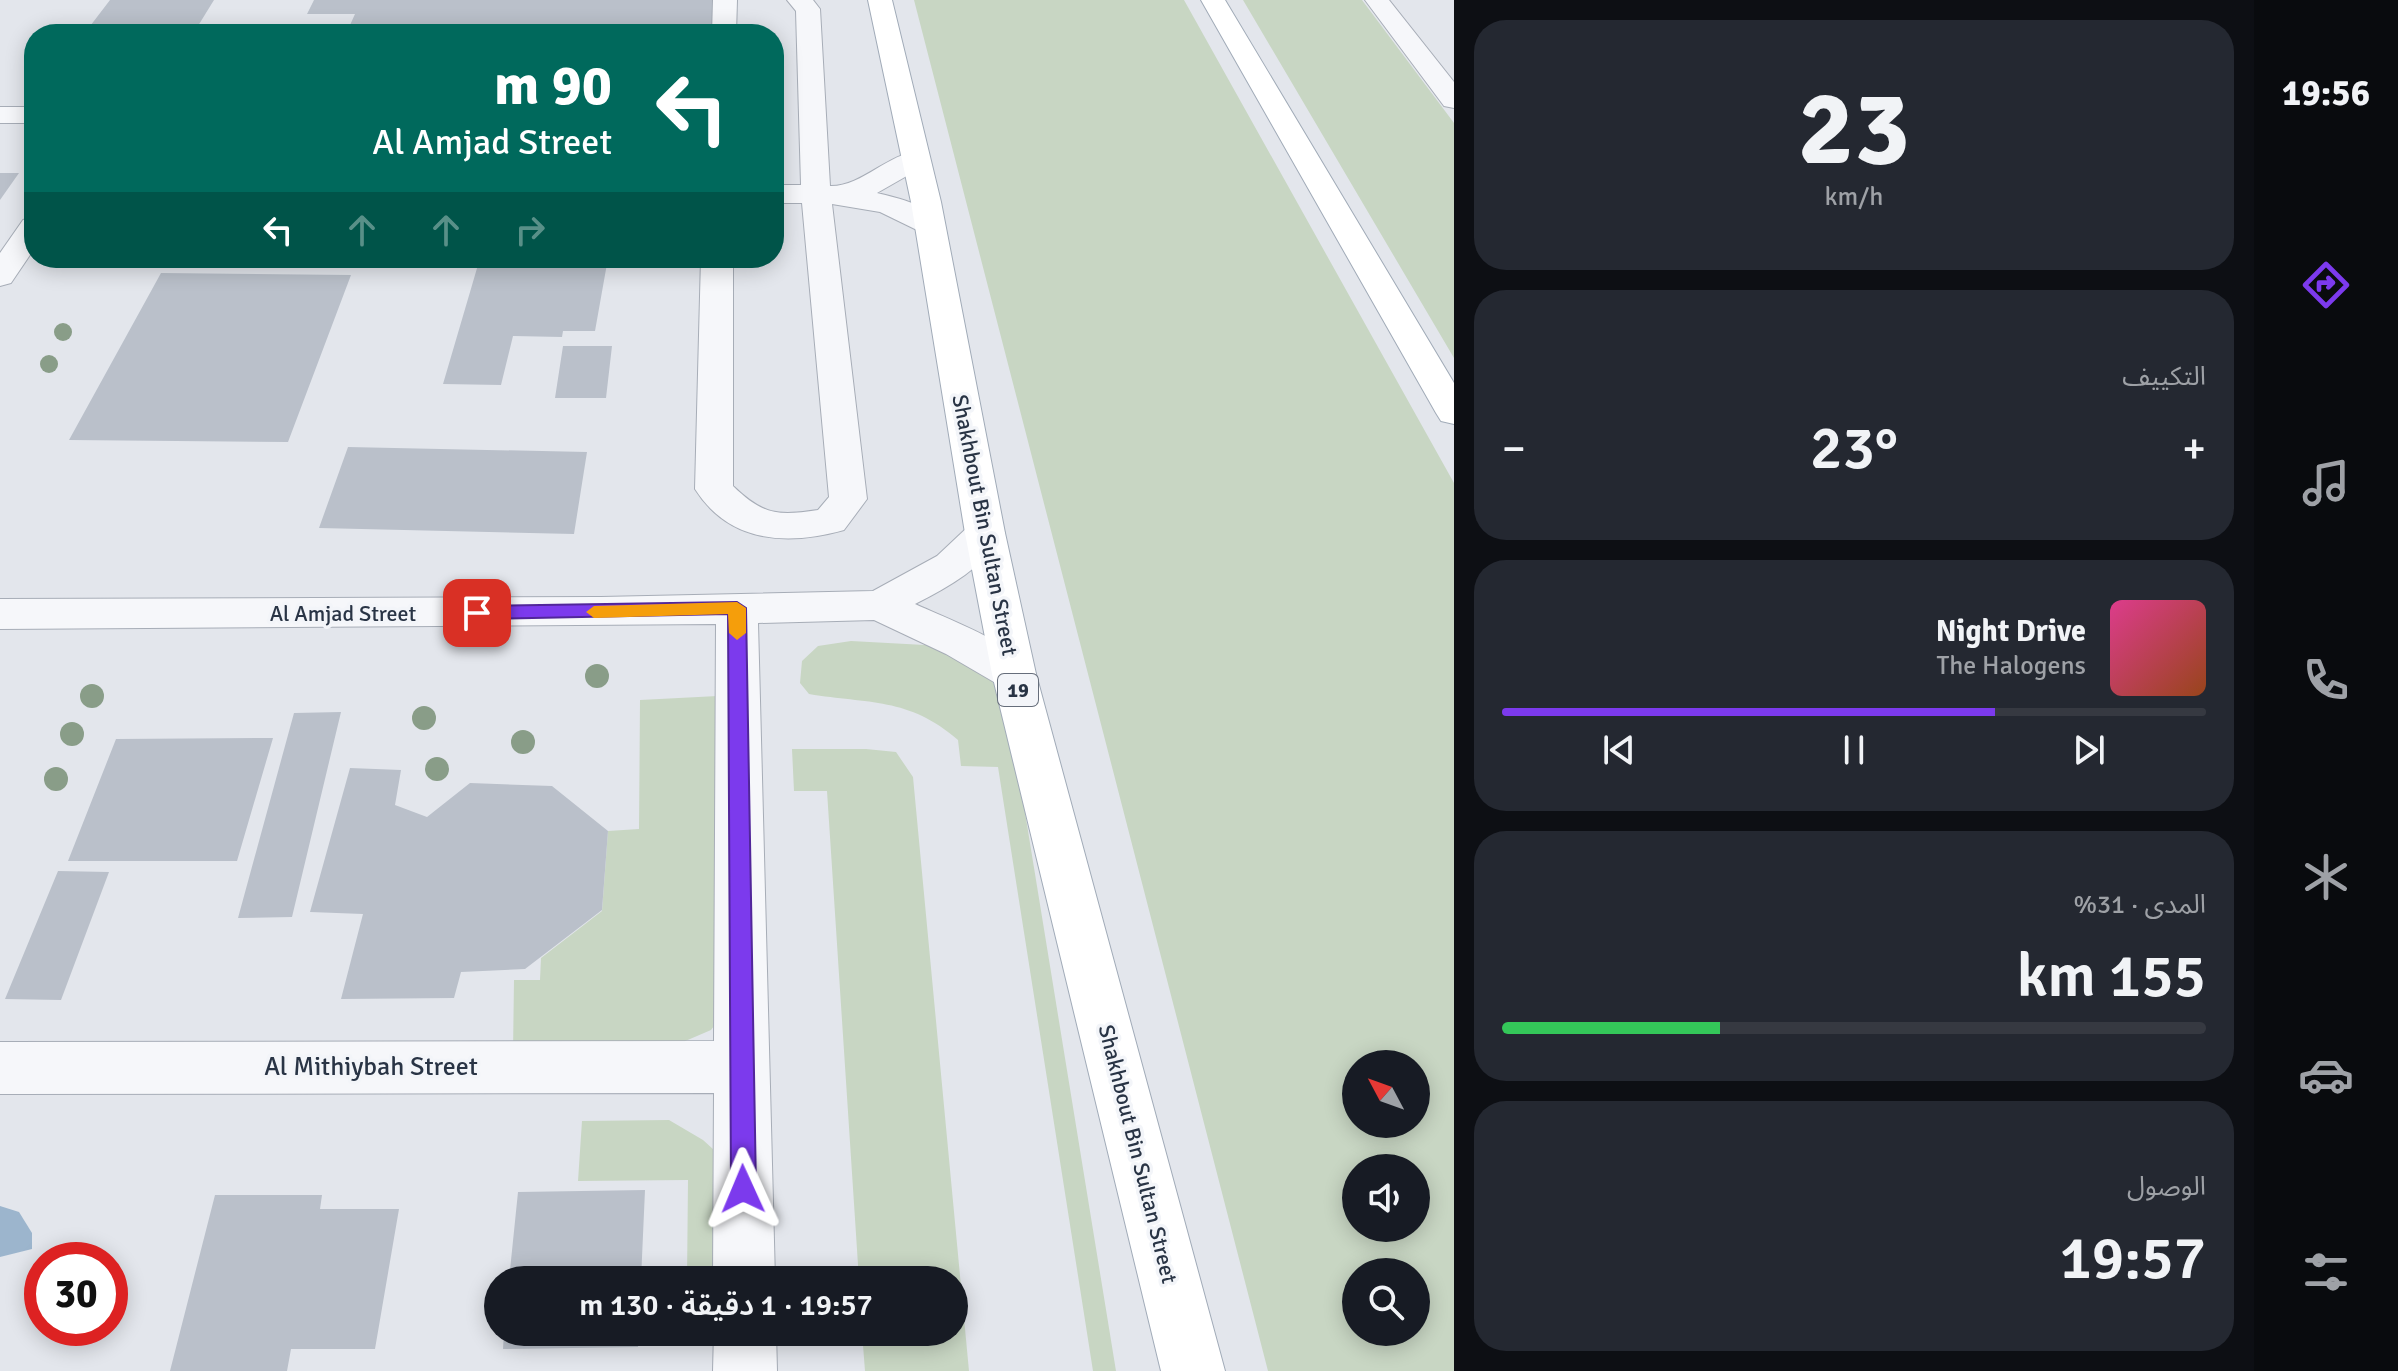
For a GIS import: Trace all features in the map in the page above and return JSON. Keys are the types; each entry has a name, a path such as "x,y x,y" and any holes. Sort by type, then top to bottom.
{"main road":[{"name":"Shakhbout Bin Sultan Street","path":"880,0 930,225 985,533 1014,674 1193,1371"},
{"path":"1213,0 1454,413"}],"street":[{"path":"724,24 725,0"},
{"path":"717,268 714,489 741,516 785,528 830,521 848,499 832,194 808,9 799,0"},
{"path":"1377,0 1454,100"},
{"path":"0,115 24,115"},
{"path":"832,194 886,178 916,159"},
{"path":"784,194 832,194 893,206 930,225"},
{"path":"0,276 24,241"},
{"name":"Al Amjad Street","path":"0,614 353,614 879,605 951,566 985,533"},
{"name":"Al Amjad Street","path":"879,605 948,636 1014,674"},
{"path":"737,608 744,1266"},
{"name":"Al Mithiybah Street","path":"0,1068 742,1067"},
{"path":"745,1346 745,1371"}],"green space":[{"path":"914,0 1184,0 1454,483 1454,1371 1268,1371"},
{"path":"1243,0 1362,0 1454,123 1454,358"},
{"path":"851,641 943,646 978,662 1007,702 1116,1371 1093,1371 998,767 961,766 958,740 940,726 905,709 809,694 800,683 802,661 818,646"},
{"path":"737,695 737,996 711,1030 669,1048 513,1053 514,980 540,980 541,958 602,911 608,831 639,829 640,700"},
{"path":"792,749 896,752 913,777 959,1266 858,1266 827,791 794,791"},
{"path":"669,1120 703,1140 735,1169 741,1266 687,1266 688,1180 578,1181 582,1121"},
{"path":"863,1346 967,1346 969,1371 865,1371"}],"water":[{"path":"0,1206 19,1212 32,1233 32,1242 24,1242 24,1251 0,1257"}],"building":[{"path":"110,0 214,0 199,24 92,24"},
{"path":"314,0 722,0 722,24 350,24 355,14 307,14"},
{"path":"0,173 19,173 0,200"},
{"path":"477,268 606,268 595,331 563,331 562,337 513,336 501,385 443,384"},
{"path":"161,273 351,275 288,442 69,440"},
{"path":"563,346 612,346 606,398 555,398"},
{"path":"348,447 587,452 574,534 319,528"},
{"path":"341,712 292,917 238,918 294,713"},
{"path":"273,738 237,861 68,861 116,739"},
{"path":"350,768 401,770 395,805 427,817 470,783 552,786 608,831 602,910 525,969 461,972 454,998 341,999 363,914 310,912"},
{"path":"58,871 109,872 61,1000 5,999"},
{"path":"645,1190 642,1266 510,1266 518,1192"},
{"path":"215,1195 322,1195 320,1209 399,1209 375,1349 291,1349 287,1371 170,1371"},
{"path":"503,1346 638,1346 638,1347 503,1349"}],"slow traffic":[{"path":"594,612 737,608 737,633"}],"route":[{"path":"477,613 737,608 743,1189"}]}
